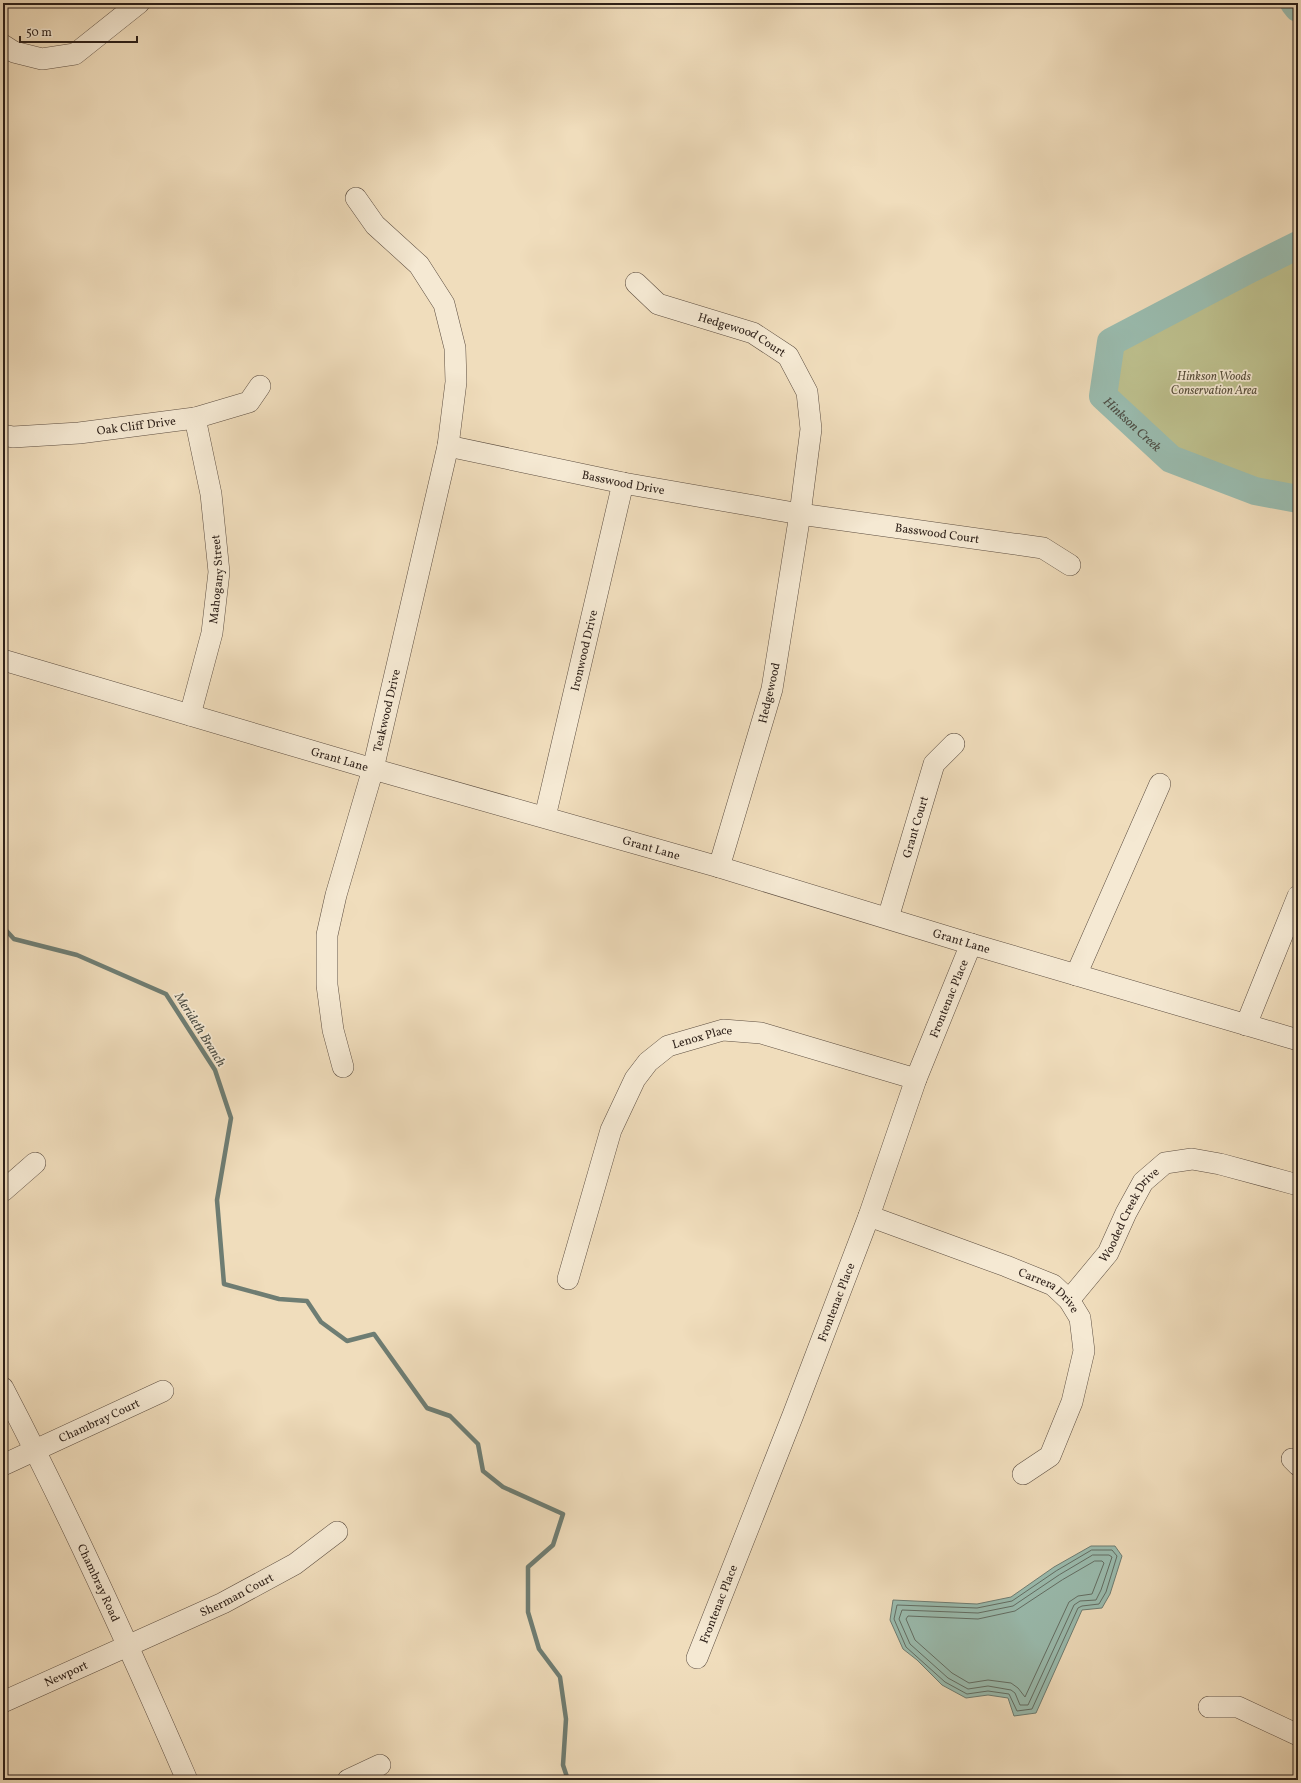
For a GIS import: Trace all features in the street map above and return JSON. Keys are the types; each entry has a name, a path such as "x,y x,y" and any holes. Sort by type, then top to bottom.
{"street":[{"path":"3,45 14,52 42,59 76,54 139,3"},
{"name":"Teakwood Drive","path":"344,1068 333,1030 327,985 326,935 336,895 373,769 448,446 456,382 454,348 444,304 420,265 375,225 356,198"},
{"name":"Hedgewood Court","path":"636,283 658,304 753,333 788,356 807,392 811,429 800,514"},
{"name":"Oak Cliff Drive","path":"3,436 13,437 79,433 195,418 249,402 260,386"},
{"name":"Mahogany Street","path":"190,715 212,633 219,572 211,494 195,418"},
{"name":"Basswood Drive","path":"448,446 623,483 800,514"},
{"name":"Ironwood Drive","path":"545,817 623,483"},
{"name":"Basswood Court","path":"800,514 1043,548 1070,565"},
{"name":"Hedgewood","path":"719,867 772,689 800,514"},
{"name":"Grant Lane","path":"3,660 373,769 719,867 971,944 1298,1040"},
{"name":"Grant Court","path":"888,918 934,764 954,744"},
{"path":"1076,975 1160,784"},
{"path":"1246,1025 1298,896"},
{"name":"Frontenac Place","path":"697,1658 868,1216 916,1079 971,944"},
{"name":"Lenox Place","path":"568,1279 611,1130 635,1079 648,1062 668,1046 723,1030 761,1033 916,1079"},
{"name":"Wooded Creek Drive","path":"1070,1300 1108,1253 1126,1213 1143,1182 1165,1163 1192,1159 1220,1164 1298,1185"},
{"path":"3,1190 35,1163"},
{"name":"Carrera Drive","path":"868,1216 1013,1268 1053,1285 1070,1300 1080,1318 1084,1351 1072,1402 1050,1456 1023,1474"},
{"name":"Chambray Road","path":"3,1388 36,1450 128,1645 187,1780"},
{"name":"Chambray Court","path":"3,1465 163,1391"},
{"name":"Sherman Court","path":"128,1645 223,1603 295,1564 337,1532"},
{"name":"Newport","path":"3,1702 128,1645"},
{"path":"1209,1707 1238,1707 1298,1735"},
{"path":"348,1780 380,1765"}],"green space":[{"name":"Hinkson Woods Conservation Area","path":"1298,245 1298,499 1255,491 1171,459 1103,396 1111,342"}],"water":[{"path":"1091,1546 1115,1546 1122,1556 1110,1594 1102,1608 1082,1610 1036,1713 1014,1716 1008,1698 988,1695 966,1698 942,1685 917,1660 903,1649 890,1620 893,1600 977,1604 1011,1597 1054,1567"}],"waterway":[{"name":"Hinkson Creek","path":"1294,3 1298,8"},
{"name":"Hinkson Creek","path":"1298,245 1111,342 1103,396 1171,459 1255,491 1298,499"},
{"name":"Merideth Branch","path":"3,927 14,939 77,955 166,994 215,1070 231,1118 217,1200 224,1284 279,1299 307,1301 321,1322 347,1341 374,1334 427,1408 450,1416 478,1444 483,1471 503,1487 563,1514 553,1545 528,1567 528,1612 539,1649 560,1677 566,1719 563,1765 568,1780"}]}
